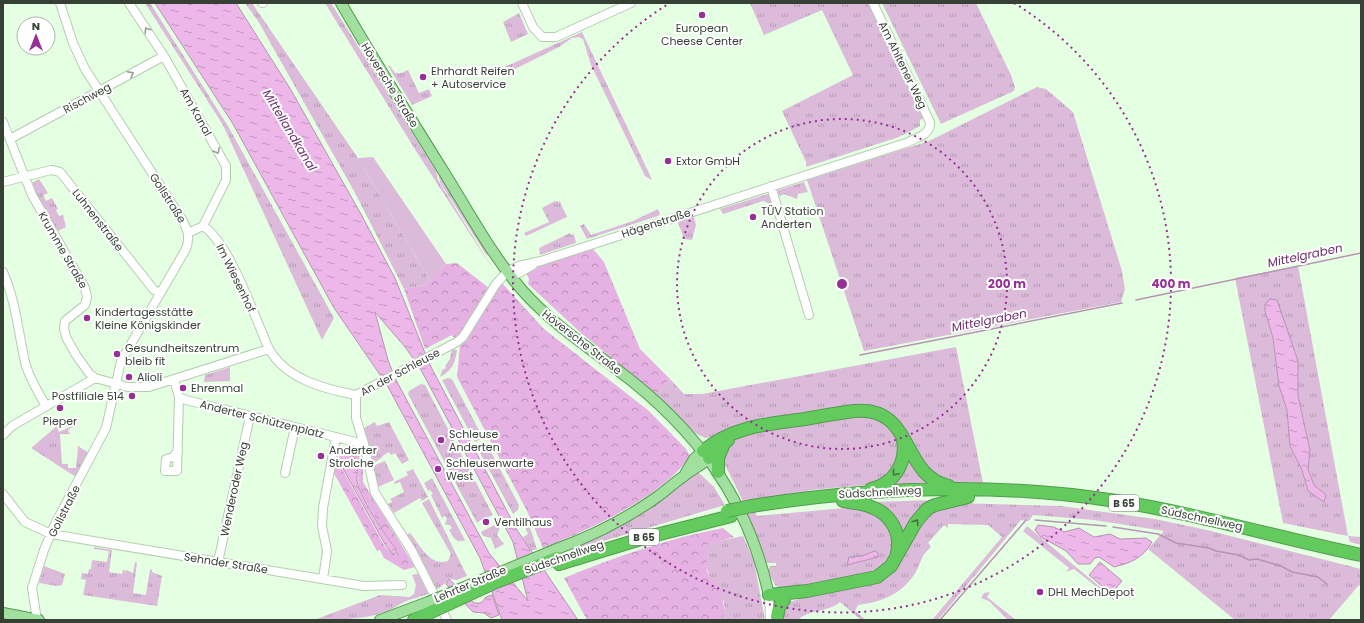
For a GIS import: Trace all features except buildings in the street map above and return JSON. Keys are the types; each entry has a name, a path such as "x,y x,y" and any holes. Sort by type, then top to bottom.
{"highway":[{"path":"706,454 714,442 736,432 767,423 862,410 876,412 887,417 896,425 916,462 927,476 967,493"},
{"path":"706,454 723,444 736,432"},
{"path":"853,492 882,485 897,472 903,459 903,437"},
{"path":"718,472 718,458 723,444"},
{"name":"Südschnellweg","path":"414,620 499,588 557,557 641,532 753,509 853,492 1051,494 1115,501 1212,520 1361,555"},
{"path":"769,595 807,592 873,579 887,571 916,522 927,509 967,493"},
{"name":"Südschnellweg","path":"753,509 843,501 967,493 1115,509 1203,526 1361,563"},
{"path":"843,501 870,506 877,509 888,518 897,536 897,556"},
{"path":"769,595 776,600 784,600 807,592"},
{"path":"775,619 779,607 784,600"}],"main road":[{"name":"Höversche Straße","path":"341,3 483,236 510,274 534,303 552,320 664,408 706,454 718,472 748,526 760,560 769,595"},
{"path":"557,557 657,497 685,475 694,458 706,454"},
{"path":"3,613 38,620"},
{"name":"Lehrter Straße","path":"380,620 430,613"}],"street":[{"name":"Gollstraße","path":"38,620 32,588 51,534 106,428 120,364 186,249 188,233 181,218 99,91 79,57 60,3"},
{"name":"Am Kanal","path":"129,3 164,56 227,170 226,180 205,223"},
{"path":"522,3 533,27 542,37 556,37 631,3"},
{"name":"Am Ahltener Weg","path":"873,3 930,122 930,129"},
{"name":"Rischweg","path":"7,137 99,91 164,56"},
{"path":"3,122 7,137 25,177"},
{"name":"Hägenstraße","path":"510,274 519,266 541,261 906,143 930,129"},
{"name":"Luhnenstraße","path":"3,182 51,170 60,172 154,290 160,293"},
{"name":"Krumme Straße","path":"25,177 32,195 45,220 85,288 87,297 85,305 65,321 64,331 83,365 89,373 96,378"},
{"path":"771,186 809,315"},
{"path":"188,233 205,223"},
{"name":"Im Wiesenhof","path":"205,223 229,257 269,349 277,361 303,380 316,385 360,393"},
{"path":"3,272 10,289 19,321 26,363 35,387 46,406"},
{"name":"An der Schleuse","path":"447,620 412,551 375,493 364,444 356,418 360,393 451,345 463,337 496,284 510,274"},
{"path":"3,435 12,426 96,378 115,382 128,387 157,385 269,349"},
{"path":"174,380 179,397 178,451"},
{"name":"Anderter Schützenplatz","path":"179,397 364,444"},
{"name":"Wenderoder Weg","path":"218,562 250,416"},
{"path":"286,473 295,427"},
{"path":"323,579 327,551 322,526 323,508 336,437"},
{"name":"Sehnder Straße","path":"3,494 25,522 51,534 364,586 402,585"},
{"name":"Höversche Straße","path":"769,595 775,619"}],"green space":[{"path":"145,3 150,3 228,126 334,318 322,340 223,125"},
{"path":"245,3 252,3 358,158 430,281 426,285 404,289 354,191 258,21"},
{"path":"325,3 331,3 436,171 438,180 496,274 416,151"},
{"path":"750,3 870,3 924,118 920,120 920,126 899,137 806,167 806,162 782,111 853,75 822,10 764,35"},
{"path":"882,3 976,3 1011,75 1015,87 1014,91 941,124"},
{"path":"519,13 528,34 511,42 503,22"},
{"path":"582,32 652,180 645,176 591,65 583,39 579,37 572,38 559,47 509,72 500,69"},
{"path":"388,66 390,66 395,73 401,73 408,70 419,93 429,89 432,96 412,105"},
{"path":"1037,87 1046,89 1073,112 1122,271 1125,289 1121,302 864,351 807,180 929,141"},
{"path":"373,157 446,264 430,281 358,158"},
{"path":"438,172 488,252 487,256 440,182"},
{"path":"39,179 48,193 43,195 46,201 52,198 58,209 56,210 59,216 63,215 66,227 56,232 41,205 32,183"},
{"path":"804,182 808,192 798,194 797,199 784,194 777,197 775,191"},
{"path":"771,193 776,210 772,212 768,203 763,201 723,214 720,209"},
{"path":"555,201 560,202 567,217 526,236 524,233 549,222 542,208"},
{"path":"658,209 660,214 658,216 587,239 580,226 584,224 591,235 633,221"},
{"path":"694,217 696,225 692,240 684,239 678,222"},
{"path":"570,233 571,235 574,234 576,243 540,255 539,248"},
{"path":"593,249 604,262 640,349 670,379 656,394 581,333 528,284 529,279 527,274 549,259"},
{"path":"457,263 494,292 502,283 544,329 649,411 686,449 690,456 678,471 662,485 623,511 581,532 543,548 527,511 457,377 460,345 452,335 425,349 404,289 426,285 446,264"},
{"path":"1298,266 1348,536 1283,523 1235,278","holes":["1265,311 1290,338 1298,361 1298,396 1310,450 1308,469 1314,485 1326,495 1308,491 1302,470 1290,446 1287,410 1279,386 1273,338"]},
{"path":"956,347 983,483 948,482 930,474 901,425 890,413 877,407 863,406 804,415 762,418 743,423 712,437 705,438 695,433 656,394 670,379 684,394 702,394"},
{"path":"452,349 457,350 451,369 440,377 442,370 446,368 445,366 450,359"},
{"path":"230,367 230,381 204,382 205,375"},
{"path":"448,378 452,379 481,434 478,435 481,439 475,442 442,380"},
{"path":"421,384 425,385 493,515 477,523 408,394 409,391"},
{"path":"849,415 881,418 899,440 897,466 875,484 812,490 750,502 757,516 856,507 875,511 895,537 892,557 878,571 864,576 781,589 775,585 768,571 770,566 776,566 776,563 766,563 741,497 722,459 731,442 754,432"},
{"path":"375,422 377,426 389,422 409,460 402,464 395,453 391,455 389,452 373,463 364,428"},
{"path":"79,423 68,430 70,434 60,434 62,464 68,464 68,468 76,468 78,446 89,453 76,477 31,448 57,426 59,432"},
{"path":"348,445 358,454 363,462 363,482 415,567 404,570 384,558 380,550 377,551 331,468 336,458 385,547 395,555 398,550 383,530 360,489 358,461 345,448"},
{"path":"487,449 490,450 519,505 518,510 513,514 480,453"},
{"path":"906,456 932,486 891,487"},
{"path":"385,461 394,480 378,487 373,466"},
{"path":"413,469 428,497 422,501 420,498 394,513 388,504 392,502 390,499 404,492 400,482 395,484 394,482 408,475 406,472"},
{"path":"697,471 714,487 725,505 570,551 620,526 661,499"},
{"path":"432,478 465,540 459,541 455,539 449,530 452,528 450,525 446,525 445,523 447,519 445,516 442,518 431,495 433,494 430,490 428,491 424,483"},
{"path":"429,499 467,576 457,580 449,579 441,587 431,592 406,601 388,611 376,615 350,619 314,620 380,595 409,597 414,594 416,585 412,575 424,572 406,535 410,533 426,554 431,558 436,561 448,561 451,554 422,503"},
{"path":"932,500 933,502 903,542 874,502"},
{"path":"955,503 1061,506 1155,519 1207,530 1361,569 1361,586 1359,585 1329,620 1235,620 1148,549 1164,531 1094,520 1033,515 1029,521 1021,520 938,620 932,620 1002,537 988,525 948,524 948,528 944,525 928,543 931,546 923,556 917,570 906,585 884,599 858,605 855,611 866,620 861,620 840,602 830,608 807,614 798,620 780,620 785,604 801,598 863,586 880,581 929,512"},
{"path":"514,517 521,517 528,524 537,549 531,551 523,537 528,534 522,520 517,523"},
{"path":"498,523 500,527 497,535 504,544 495,549 491,538 483,536 481,532"},
{"path":"1027,526 1114,599 1113,600 1074,569 1066,572 1069,568 1023,531"},
{"path":"723,528 734,537 706,545 707,572 721,591 725,613 721,620 587,620 564,578 642,549 683,537"},
{"path":"743,536 754,561 765,620 721,620 724,613 723,600 707,569 706,544"},
{"path":"1348,536 1361,537 1361,545 1350,542"},
{"path":"94,547 112,550 109,572 122,574 123,570 125,570 124,573 126,570 133,573 135,562 137,563 133,593 146,595 150,569 152,572 162,576 157,606 83,595 86,580 81,579 82,573 88,574 89,569 91,569 92,560 107,562 109,551 94,549"},
{"path":"44,566 65,574 62,585 57,586 39,583"},
{"path":"990,592 987,597 1016,620 1007,619 989,601 981,598 984,593"}],"water":[{"name":"Mittellandkanal","path":"155,3 236,3 291,90 362,216 395,278 429,363 517,530 578,620 502,620 480,558 387,385 334,308 233,124","holes":["375,312 405,347 420,368 513,542 528,601 489,553 396,380 388,360"]},
{"path":"1270,299 1277,300 1298,361 1298,396 1310,450 1308,469 1314,485 1326,495 1324,502 1308,491 1302,470 1290,446 1287,410 1279,386 1273,338 1265,311 1265,304"},
{"path":"352,455 357,461 357,480 362,495 397,550 394,555 386,546 341,465"},
{"path":"1038,525 1054,527 1064,532 1079,528 1094,537 1110,534 1120,539 1146,538 1152,542 1141,556 1131,562 1114,567 1099,557 1095,558 1090,564 1078,564 1066,551 1041,537 1035,530"},
{"path":"875,551 878,553 878,557 847,565 849,557 862,556"},
{"path":"1100,562 1122,581 1111,594 1089,575"},
{"path":"449,579 474,603 481,603 486,597 492,595 499,615 491,618 484,613 473,612 446,584"}],"waterway":[{"name":"Mittelgraben","path":"1136,300 1361,253"},
{"name":"Mittelgraben","path":"860,355 1122,303"},
{"path":"341,459 344,463"},
{"path":"940,620 1026,520"},
{"path":"1035,520 1106,526"},
{"path":"1113,527 1158,534 1176,543 1209,548 1216,551 1239,555 1249,560 1257,559 1281,566 1292,572 1318,577 1327,584"}],"tram line":[{"path":"3,619 9,620"}],"place":[{"name":"European Cheese Center","path":"702,15"},
{"name":"Ehrhardt Reifen + Autoservice","path":"423,77"},
{"name":"Extor GmbH","path":"668,161"},
{"name":"TÜV Station Anderten","path":"753,217"},
{"name":"Kindertagesstätte Kleine Königskinder","path":"87,318"},
{"name":"Gesundheitszentrum bleib fit","path":"117,354"},
{"name":"Alioli","path":"129,377"},
{"name":"Ehrenmal","path":"183,388"},
{"name":"Postfiliale 514","path":"132,396"},
{"name":"Pieper","path":"60,408"},
{"name":"Schleuse Anderten","path":"441,440"},
{"name":"Anderter Strolche","path":"321,456"},
{"name":"Schleusenwarte West","path":"438,469"},
{"name":"Ventilhaus","path":"486,522"},
{"name":"DHL MechDepot","path":"1040,592"}]}
